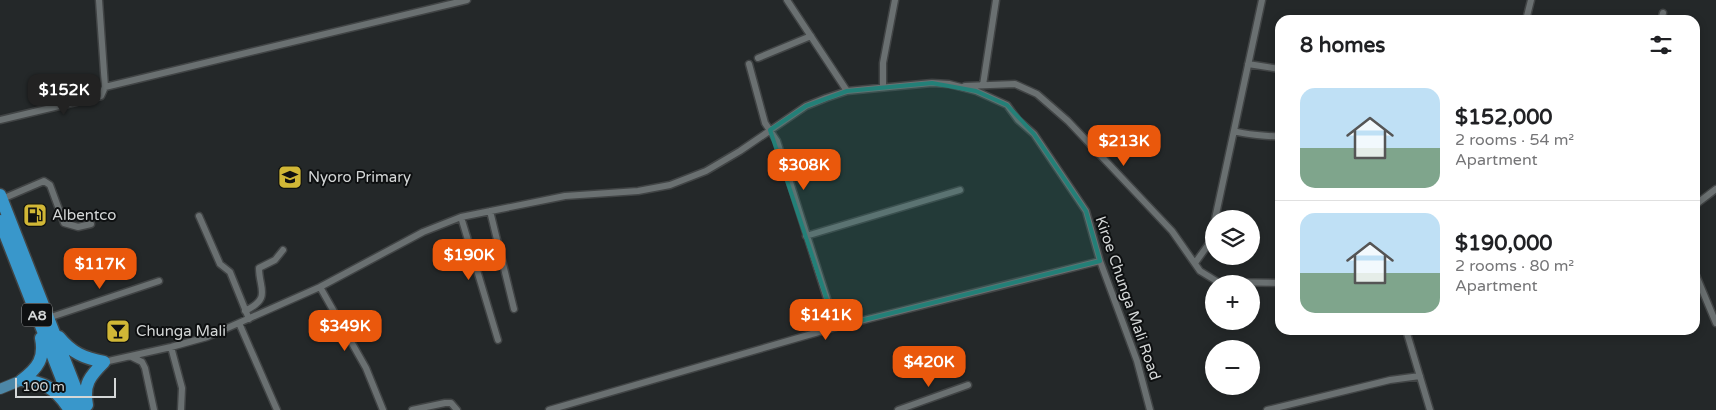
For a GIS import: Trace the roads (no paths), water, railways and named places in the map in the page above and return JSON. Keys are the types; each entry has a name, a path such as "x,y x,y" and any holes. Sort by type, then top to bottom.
{"highway":[{"name":"A8","path":"1,197 86,410"},
{"name":"A8","path":"0,221 74,410"},
{"path":"22,380 36,368 43,352 34,309"},
{"path":"49,321 73,351 81,356 104,362 88,380 85,388 86,410"},
{"path":"22,380 45,384 53,389 69,410"}],"main road":[{"path":"0,389 22,380"}],"street":[{"path":"0,120 97,98 103,92 99,0"},
{"path":"104,87 467,0"},
{"path":"787,0 846,91"},
{"path":"883,86 883,63 895,0"},
{"path":"983,85 996,0"},
{"path":"1217,210 1262,0"},
{"path":"1527,15 1531,0"},
{"path":"758,58 811,36"},
{"path":"749,64 765,123 777,141 836,327"},
{"path":"1248,64 1275,68"},
{"name":"Kiroe Chunga Mali Road","path":"104,362 132,357 207,337 320,287 423,232 461,217 565,196 638,192 670,186 706,171 740,151 806,106 846,91 883,86 932,83 958,86 1007,105 1018,120 1034,134 1086,211 1100,260 1137,362 1150,410"},
{"path":"958,86 1015,84 1037,94 1068,121 1172,231 1200,271 1218,282 1275,283"},
{"path":"1234,131 1267,138 1275,137"},
{"path":"1,197 44,181 50,185 64,223 78,227 91,224"},
{"path":"1700,202 1716,189"},
{"path":"806,236 960,190"},
{"path":"490,211 514,309"},
{"path":"199,216 220,264 230,272 248,319"},
{"path":"461,217 498,340"},
{"path":"1195,263 1205,249"},
{"path":"246,311 255,306 261,299 263,289 259,268 275,260 283,250"},
{"path":"549,410 836,327 1100,260"},
{"path":"49,321 158,281"},
{"path":"1700,285 1716,323"},
{"path":"320,287 366,368 383,410"},
{"path":"239,323 277,410"},
{"path":"1408,335 1430,410"},
{"path":"172,347 182,388 182,410"},
{"path":"132,357 142,362 145,368 154,410"},
{"path":"1267,410 1382,382 1420,376"},
{"path":"898,410 968,385"},
{"path":"412,410 451,403 457,410"}],"place":[{"name":"Nyoro Primary","path":"290,177"},
{"name":"Albentco","path":"35,215"},
{"name":"Chunga Mali","path":"118,331"}]}
